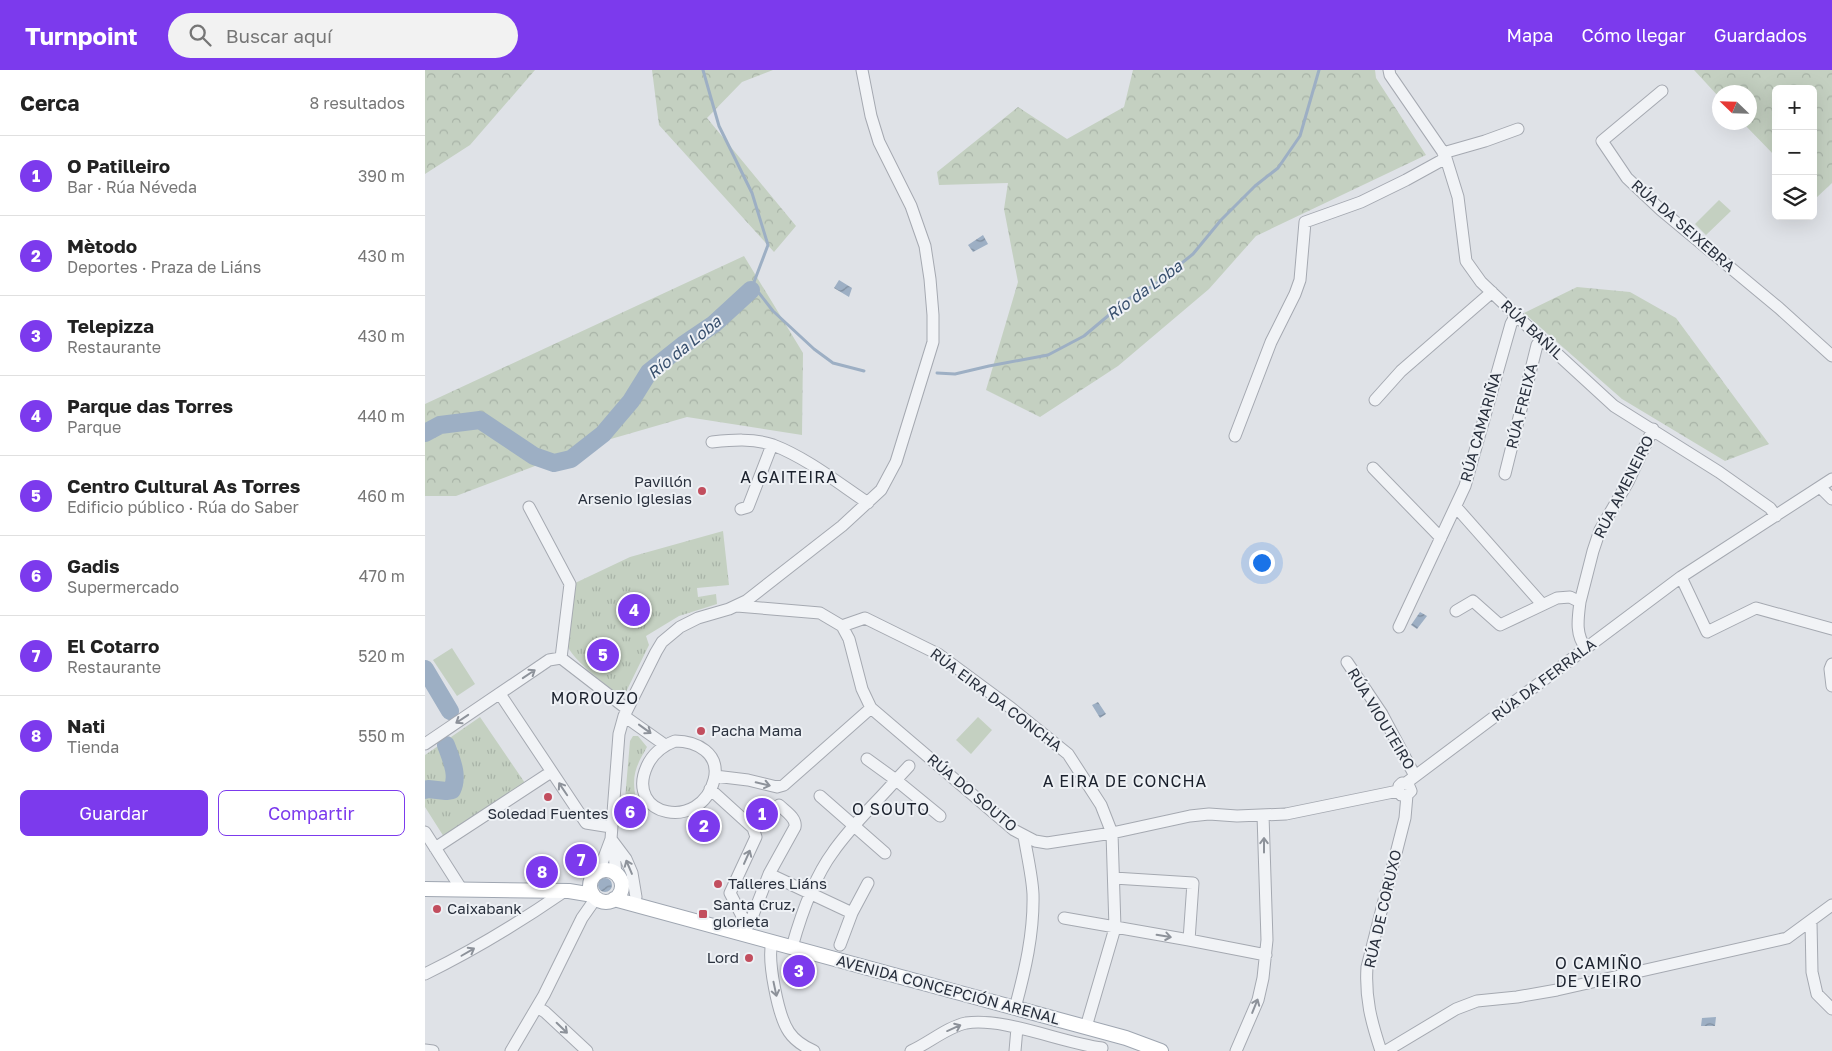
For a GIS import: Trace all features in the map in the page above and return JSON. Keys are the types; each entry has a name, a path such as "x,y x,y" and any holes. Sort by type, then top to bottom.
{"main road":[{"path":"593,892 595,874 599,871 608,870 619,878 620,892 614,899"},
{"name":"AVENIDA CONCEPCIÓN ARENAL","path":"619,878 647,908"},
{"name":"AVENIDA CONCEPCIÓN ARENAL","path":"425,889 593,892 605,901 614,899 792,947 1107,1032 1143,1043 1161,1051"}],"street":[{"path":"619,878 612,836 619,734 626,712 656,652 662,642 672,633 698,618 737,606 842,526 881,490 896,462 929,358 933,342 933,315 925,246 911,206 879,142 871,116 862,70"},
{"name":"RÚA BAÑIL","path":"1389,70 1444,155 1458,197 1466,261 1481,282 1614,406 1719,472 1770,508 1776,516"},
{"name":"RÚA DA SEIXEBRA","path":"1662,91 1602,141 1627,178 1661,210 1779,308 1832,356"},
{"path":"1235,436 1271,342 1300,280 1305,222 1361,202 1406,180 1444,155 1518,129"},
{"path":"1375,400 1401,372 1492,292"},
{"name":"RÚA CAMARIÑA","path":"1399,627 1465,486 1511,324 1516,316"},
{"name":"RÚA FREIXA","path":"1505,474 1537,345 1541,339"},
{"name":"RÚA AMENEIRO","path":"1586,648 1579,633 1578,620 1580,602 1593,551 1600,530 1628,482 1653,430"},
{"path":"712,442 738,440 772,445 793,455 868,503"},
{"path":"741,509 748,507 772,445"},
{"path":"1373,468 1441,538"},
{"name":"RÚA DA FERRALA","path":"1407,786 1681,577 1832,479"},
{"path":"1820,487 1832,499"},
{"path":"529,507 570,584 561,658"},
{"path":"1456,507 1542,604"},
{"path":"1681,577 1707,632 1756,608 1832,629"},
{"path":"1456,612 1473,602 1500,625 1557,598 1570,597 1580,602"},
{"path":"737,606 820,613 841,626"},
{"name":"RÚA EIRA DA CONCHA","path":"841,626 865,618 938,654 1011,708 1067,754 1101,805 1112,833 1115,928 1086,1027"},
{"name":"RÚA DO SOUTO","path":"841,626 849,639 862,689 871,708 1014,830 1035,842 1047,843 1112,833 1190,816 1209,814 1286,814 1407,786"},
{"path":"425,744 549,660 561,658 665,745"},
{"name":"RÚA VIOUTEIRO","path":"1347,662 1382,714 1407,786"},
{"path":"1832,664 1830,669 1832,686"},
{"path":"500,694 586,823 612,836 632,873 636,897"},
{"path":"715,776 748,780 777,787 784,785 871,708"},
{"path":"675,741 687,741 699,745 708,753 713,762 715,776 704,798 693,809 676,814 663,812 650,803 645,792 643,780 650,760 665,745 675,741"},
{"path":"867,759 940,816"},
{"path":"792,947 810,893 831,854 909,766"},
{"path":"435,848 551,772"},
{"name":"RÚA DE CORUXO","path":"1381,1051 1366,990 1367,967 1405,818 1407,786"},
{"path":"710,789 753,828 756,836 730,893 743,918 743,934"},
{"path":"820,796 885,853"},
{"path":"743,934 751,920 769,874 796,823 779,805"},
{"path":"1236,1051 1258,1000 1266,955 1263,815"},
{"path":"425,832 461,890"},
{"path":"599,871 612,836"},
{"path":"1015,1008 1027,958 1033,922 1033,892 1024,836"},
{"path":"769,874 852,913"},
{"path":"1114,878 1193,883 1189,940"},
{"path":"840,945 852,913 868,883"},
{"path":"425,974 511,927 569,891 583,902 586,912"},
{"path":"511,1051 537,1007 586,912 593,892"},
{"path":"1387,1051 1456,1009 1477,1001 1517,997 1549,991 1787,938 1832,905"},
{"path":"1064,918 1266,955"},
{"path":"1811,922 1812,972 1817,994 1832,1009"},
{"path":"772,942 769,952 783,1022 790,1034 814,1051"},
{"path":"537,1007 545,1012 587,1051"},
{"path":"911,1051 956,1026 967,1023 988,1023 1017,1028 1102,1049 1107,1032"},
{"path":"1015,1051 1017,1028"},
{"path":"425,1050 433,1051"}],"green space":[{"path":"425,70 535,70 470,145 425,174"},
{"path":"652,70 773,70 742,82 707,118 796,226 774,252 659,125"},
{"path":"1133,70 1375,70 1376,78 1426,155 1256,236 1209,289 1118,366 1040,417 986,390 1018,282 1004,209 1008,183 939,185 937,172 1018,107 1067,139 1124,107"},
{"path":"1694,70 1832,70 1832,183 1817,197 1817,85 1772,85 1772,153 1750,130 1757,130 1757,85 1712,85 1712,89"},
{"path":"1719,200 1731,211 1706,235 1695,224"},
{"path":"744,256 803,353 802,435 687,417 590,445 456,496 425,496 425,404"},
{"path":"1577,287 1630,292 1676,318 1769,444 1725,461 1622,399 1524,313"},
{"path":"723,531 729,585 697,588 698,597 716,594 717,604 679,616 646,636 649,645 623,698 589,671 567,645 565,631 573,584 630,557"},
{"path":"452,648 475,684 457,696 433,660"},
{"path":"480,717 525,783 444,837 425,807 425,755"},
{"path":"978,717 992,730 971,754 956,740"},
{"path":"633,736 638,736 647,747 635,771 636,798 630,805 627,804 625,799 630,741"}],"water":[{"path":"983,235 988,244 973,252 968,245"},
{"path":"839,280 852,288 849,297 834,288"},
{"path":"1420,612 1427,616 1417,629 1411,625"},
{"path":"1098,702 1106,714 1100,718 1092,705"},
{"path":"602,878 608,878 612,885 608,892 602,892 598,888 598,882"},
{"path":"1716,1017 1715,1026 1701,1026 1702,1018"}],"waterway":[{"path":"703,70 719,126 752,193 768,245 751,290 759,293 773,311 814,349 833,363 864,371"},
{"name":"Río da Loba","path":"937,373 955,374 1048,355 1084,336 1128,299 1153,286 1193,254 1221,220 1255,186 1278,168 1300,136 1319,70"},
{"name":"Río da Loba","path":"425,433 440,425 480,420 534,456 554,463 571,459 603,434 631,401 649,372 683,345 714,324 751,290"},
{"name":"Río da Loba","path":"425,669 450,711"},
{"name":"Río da Loba","path":"425,790 452,790 455,779 452,761 446,745"}],"place":[{"name":"Pavillón Arsenio Iglesias","path":"702,491"},
{"name":"Parque das Torres","path":"634,610"},
{"name":"Centro Cultural As Torres","path":"603,655"},
{"name":"Pacha Mama","path":"701,731"},
{"name":"Soledad Fuentes","path":"548,797"},
{"name":"Gadis","path":"630,812"},
{"name":"O Patilleiro","path":"762,814"},
{"name":"Mètodo","path":"704,826"},
{"name":"El Cotarro","path":"581,860"},
{"name":"Nati","path":"542,872"},
{"name":"Talleres Liáns","path":"718,884"},
{"name":"Caixabank","path":"437,909"},
{"name":"Santa Cruz, glorieta","path":"703,914"},
{"name":"Lord","path":"749,958"},
{"name":"Telepizza","path":"799,971"}],"district":[{"name":"A GAITEIRA","path":"789,477"},
{"name":"MOROUZO","path":"595,698"},
{"name":"A EIRA DE CONCHA","path":"1125,781"},
{"name":"O SOUTO","path":"891,809"},
{"name":"O CAMIÑO DE VIEIRO","path":"1599,972"}]}
